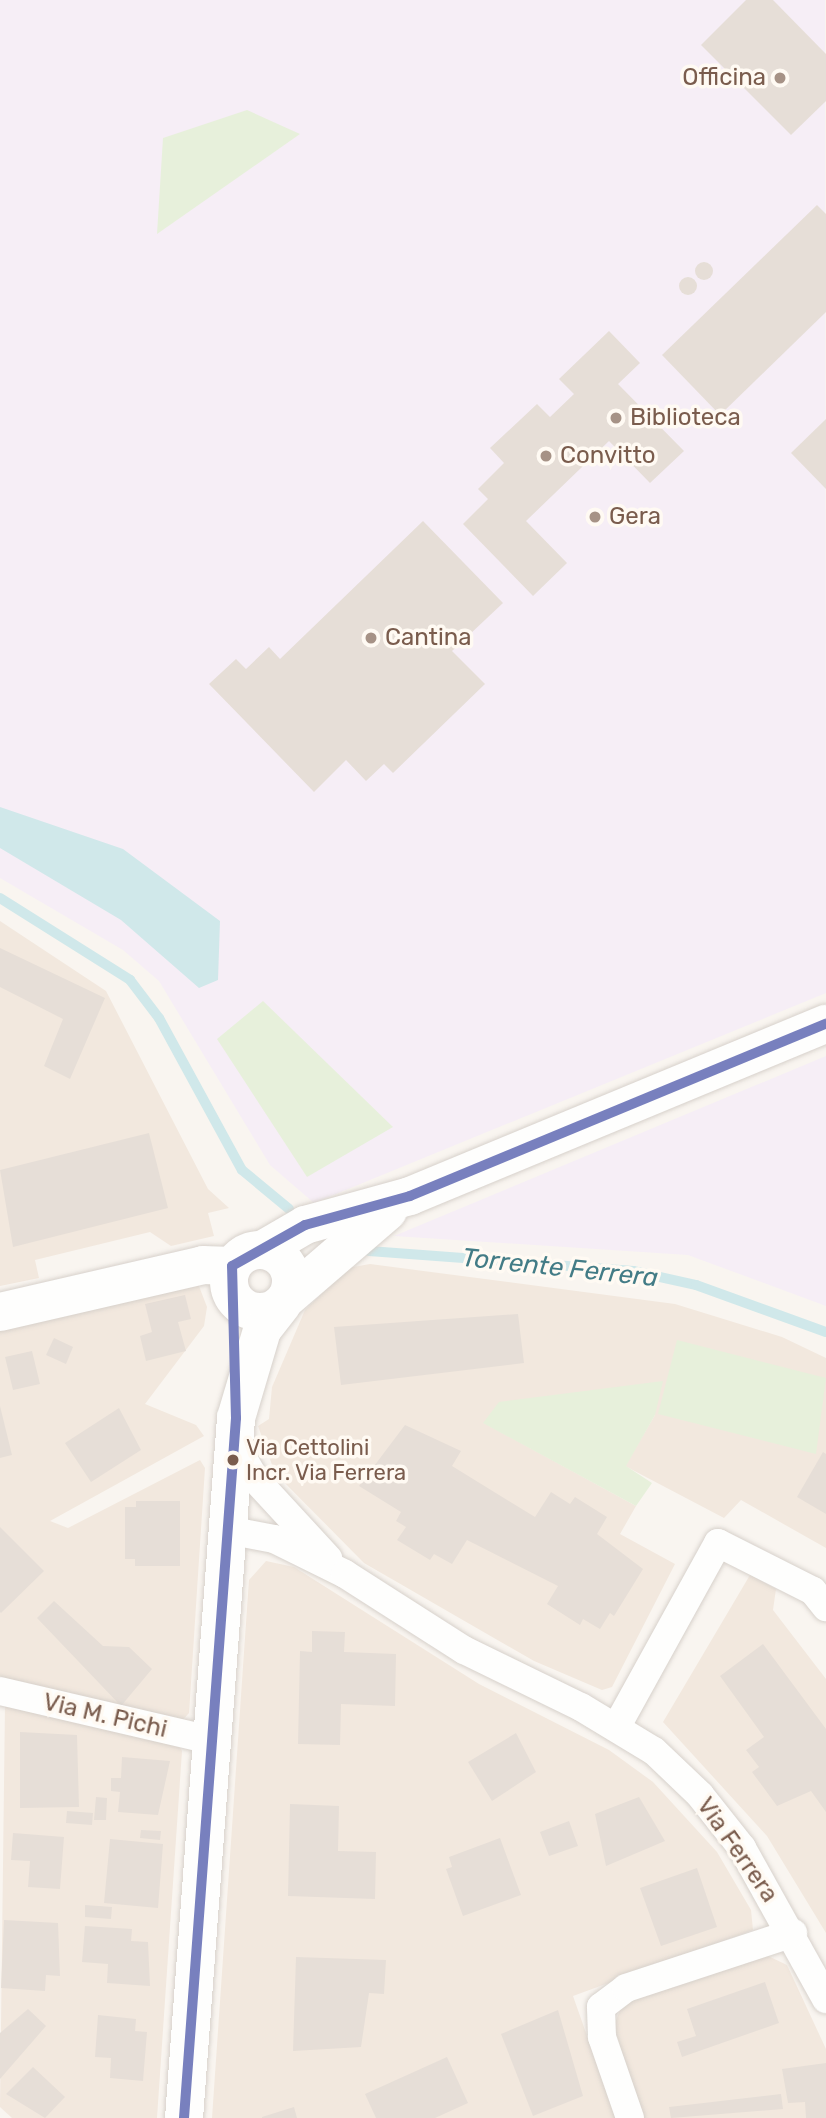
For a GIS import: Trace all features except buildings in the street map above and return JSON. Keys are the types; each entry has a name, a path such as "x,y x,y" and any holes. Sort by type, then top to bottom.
{"street":[{"path":"242,1269 305,1226 410,1196 826,1024"},
{"path":"235,1431 262,1330 285,1301 342,1244 410,1196"},
{"path":"0,1312 203,1265 242,1269 287,1263 285,1301"},
{"path":"242,1269 253,1311 285,1301"},
{"path":"184,2118 235,1431 242,1269"},
{"name":"Via Ferrera","path":"235,1431 254,1479 345,1574"},
{"name":"Via Ferrera","path":"227,1530 274,1539 345,1574 464,1650 617,1726 700,1795 793,1933 826,1999"},
{"path":"617,1726 718,1544 813,1591 826,1607"},
{"name":"Via M. Pichi","path":"0,1691 211,1740"},
{"path":"630,2118 602,2037 601,2007 626,1988 793,1933"}],"shaded area":[{"path":"0,0 825,0 826,993 314,1203 270,1165 159,981 123,950 0,878"},
{"path":"0,921 106,991 208,1189 229,1208 208,1213 214,1236 171,1246 150,1232 35,1260 39,1278 0,1286"},
{"path":"826,1056 826,1306 688,1255 394,1236"},
{"path":"370,1264 675,1304 782,1337 826,1358 826,1548 741,1500 724,1518 625,1466 655,1415 484,1423 636,1506 620,1534 675,1564 612,1687 602,1690 534,1661 364,1563 275,1473 258,1426 269,1419 272,1387 305,1310 348,1268"},
{"path":"197,1281 207,1307 204,1326 145,1404 196,1425 204,1436 50,1521 68,1528 200,1460 205,1468 189,1713 179,1724 0,1677 0,1327"},
{"path":"266,1561 294,1567 479,1684 609,1750 653,1782 717,1852 751,1910 753,1930 573,1996 616,2118 212,2118 249,1580"},
{"path":"750,1575 776,1589 773,1610 826,1679 826,1933 767,1836 663,1722"},
{"path":"5,1704 178,1744 182,1751 157,2118 12,2118 0,2107"},
{"path":"764,1954 787,1965 826,2049 826,2118 641,2118 614,2025 623,2003"}],"green space":[{"path":"247,110 300,134 157,234 163,138"},
{"path":"263,1001 393,1127 307,1177 217,1039"},
{"path":"677,1340 826,1378 816,1454 658,1414"},
{"path":"663,1381 655,1415 626,1466 652,1483 636,1506 483,1423 499,1402"}],"water":[{"path":"0,807 123,849 220,921 218,980 199,988 121,920 0,848"}],"waterway":[{"name":"Torrente Ferrera","path":"0,898 130,980 159,1018 242,1170 289,1209"},
{"name":"Torrente Ferrera","path":"369,1251 633,1271 696,1285 826,1332"}],"transit line":[{"path":"184,2118 236,1418 232,1266 305,1225 410,1196 826,1024"}],"place":[{"name":"Officina","path":"780,78"},
{"name":"Biblioteca","path":"616,418"},
{"name":"Convitto","path":"546,456"},
{"name":"Gera","path":"595,517"},
{"name":"Cantina","path":"371,638"},
{"name":"Via Cettolini Incr. Via Ferrera","path":"233,1460"}]}
